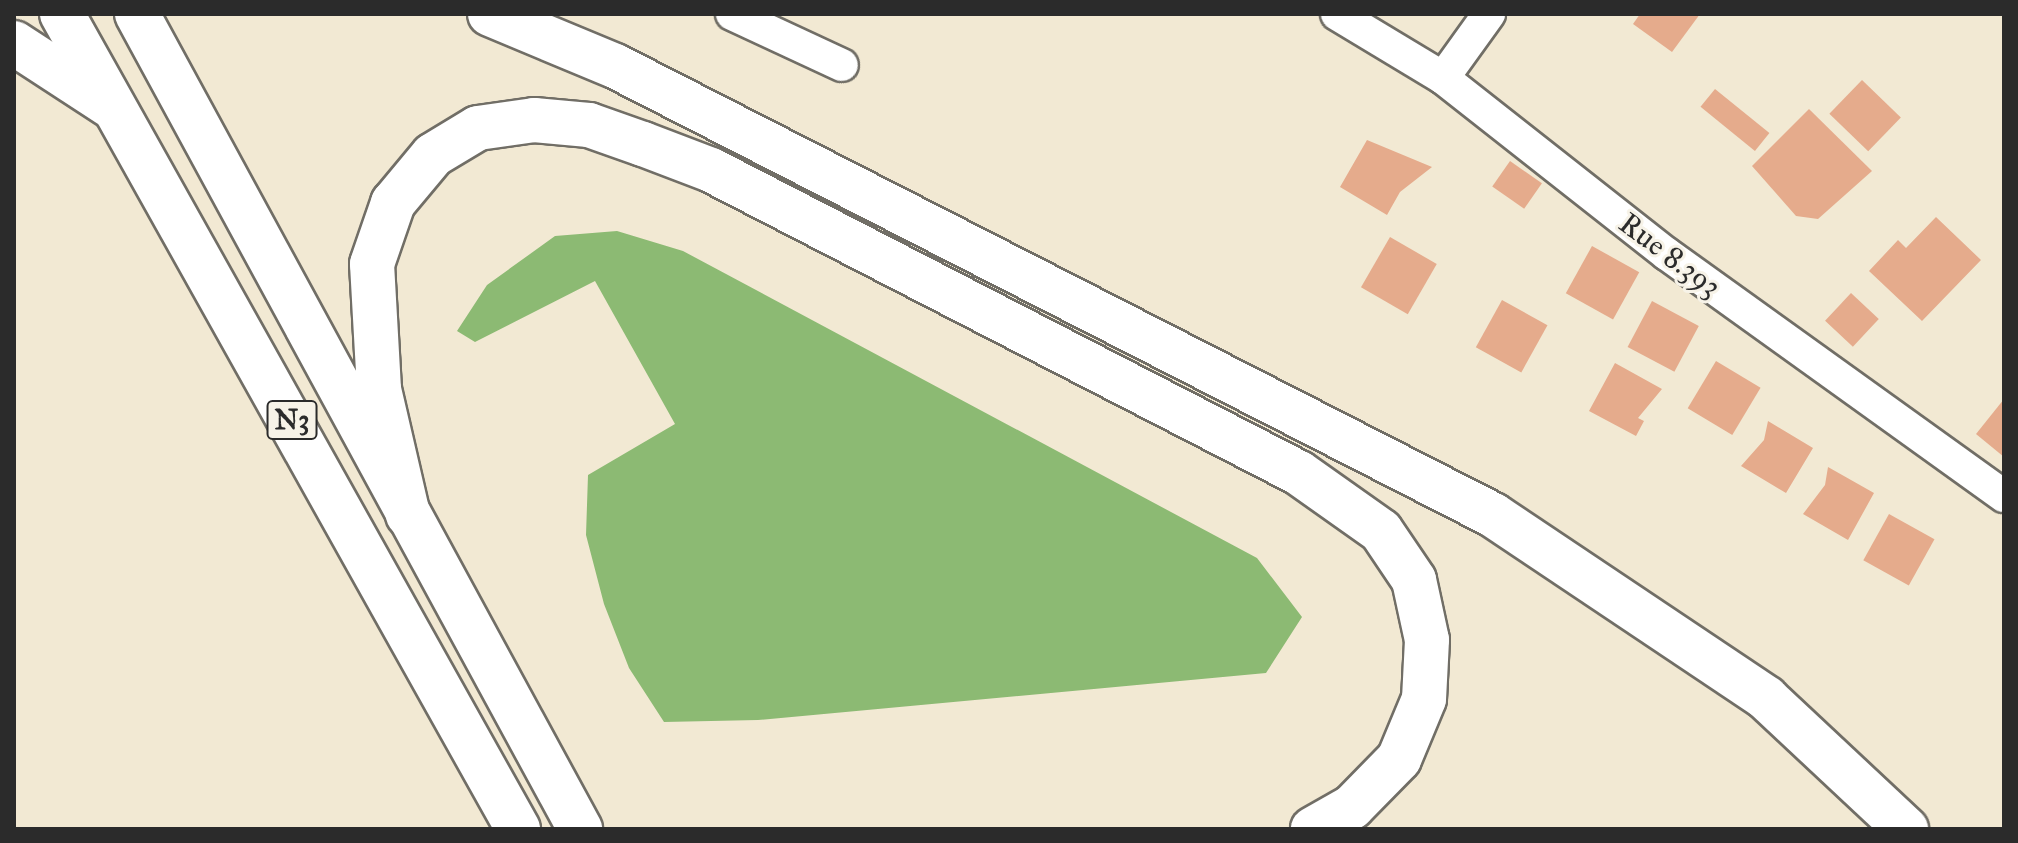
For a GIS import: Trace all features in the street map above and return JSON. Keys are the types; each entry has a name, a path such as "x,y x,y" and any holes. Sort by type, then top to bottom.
{"highway":[{"name":"N3","path":"62,14 123,115 518,829"},
{"name":"N3","path":"137,14 580,829"},
{"path":"490,14 615,66 1493,515 1766,698 1906,829"},
{"path":"14,43 123,115"},
{"path":"408,515 379,389 372,264 393,203 433,155 478,128 534,120 589,125 711,170 1299,473 1381,531 1414,580 1427,640 1424,699 1399,759 1352,807 1313,829"}],"street":[{"path":"732,14 842,65"},
{"name":"Rue 8.393","path":"1337,14 1443,78 1667,254 2004,496"},
{"path":"1443,78 1489,14"}],"green space":[{"path":"617,231 683,251 1257,558 1302,617 1266,673 758,720 664,722 629,668 604,604 586,535 588,475 675,424 595,281 475,342 457,331 487,285 555,236"}],"building":[{"path":"1640,14 1700,14 1672,52 1633,24"},
{"path":"1862,80 1901,118 1868,151 1829,114"},
{"path":"1715,89 1769,133 1755,151 1701,107"},
{"path":"1809,109 1872,171 1818,219 1796,216 1752,166"},
{"path":"1367,140 1432,167 1400,192 1387,215 1340,187"},
{"path":"1510,161 1542,183 1524,209 1492,186"},
{"path":"1936,217 1981,260 1922,321 1869,271 1898,240 1906,248"},
{"path":"1390,237 1437,264 1408,314 1361,287"},
{"path":"1592,246 1639,272 1613,319 1566,293"},
{"path":"1851,293 1879,319 1853,347 1825,321"},
{"path":"1502,300 1547,325 1521,372 1476,347"},
{"path":"1652,301 1699,326 1674,372 1628,347"},
{"path":"1716,361 1761,388 1732,435 1688,408"},
{"path":"1615,363 1662,389 1638,418 1644,421 1636,436 1589,411"},
{"path":"2004,399 2004,457 1976,434"},
{"path":"1768,421 1813,448 1786,493 1741,466 1764,440"},
{"path":"1828,467 1874,493 1848,540 1803,514 1825,485"},
{"path":"1889,514 1934,539 1909,586 1863,560"}]}
